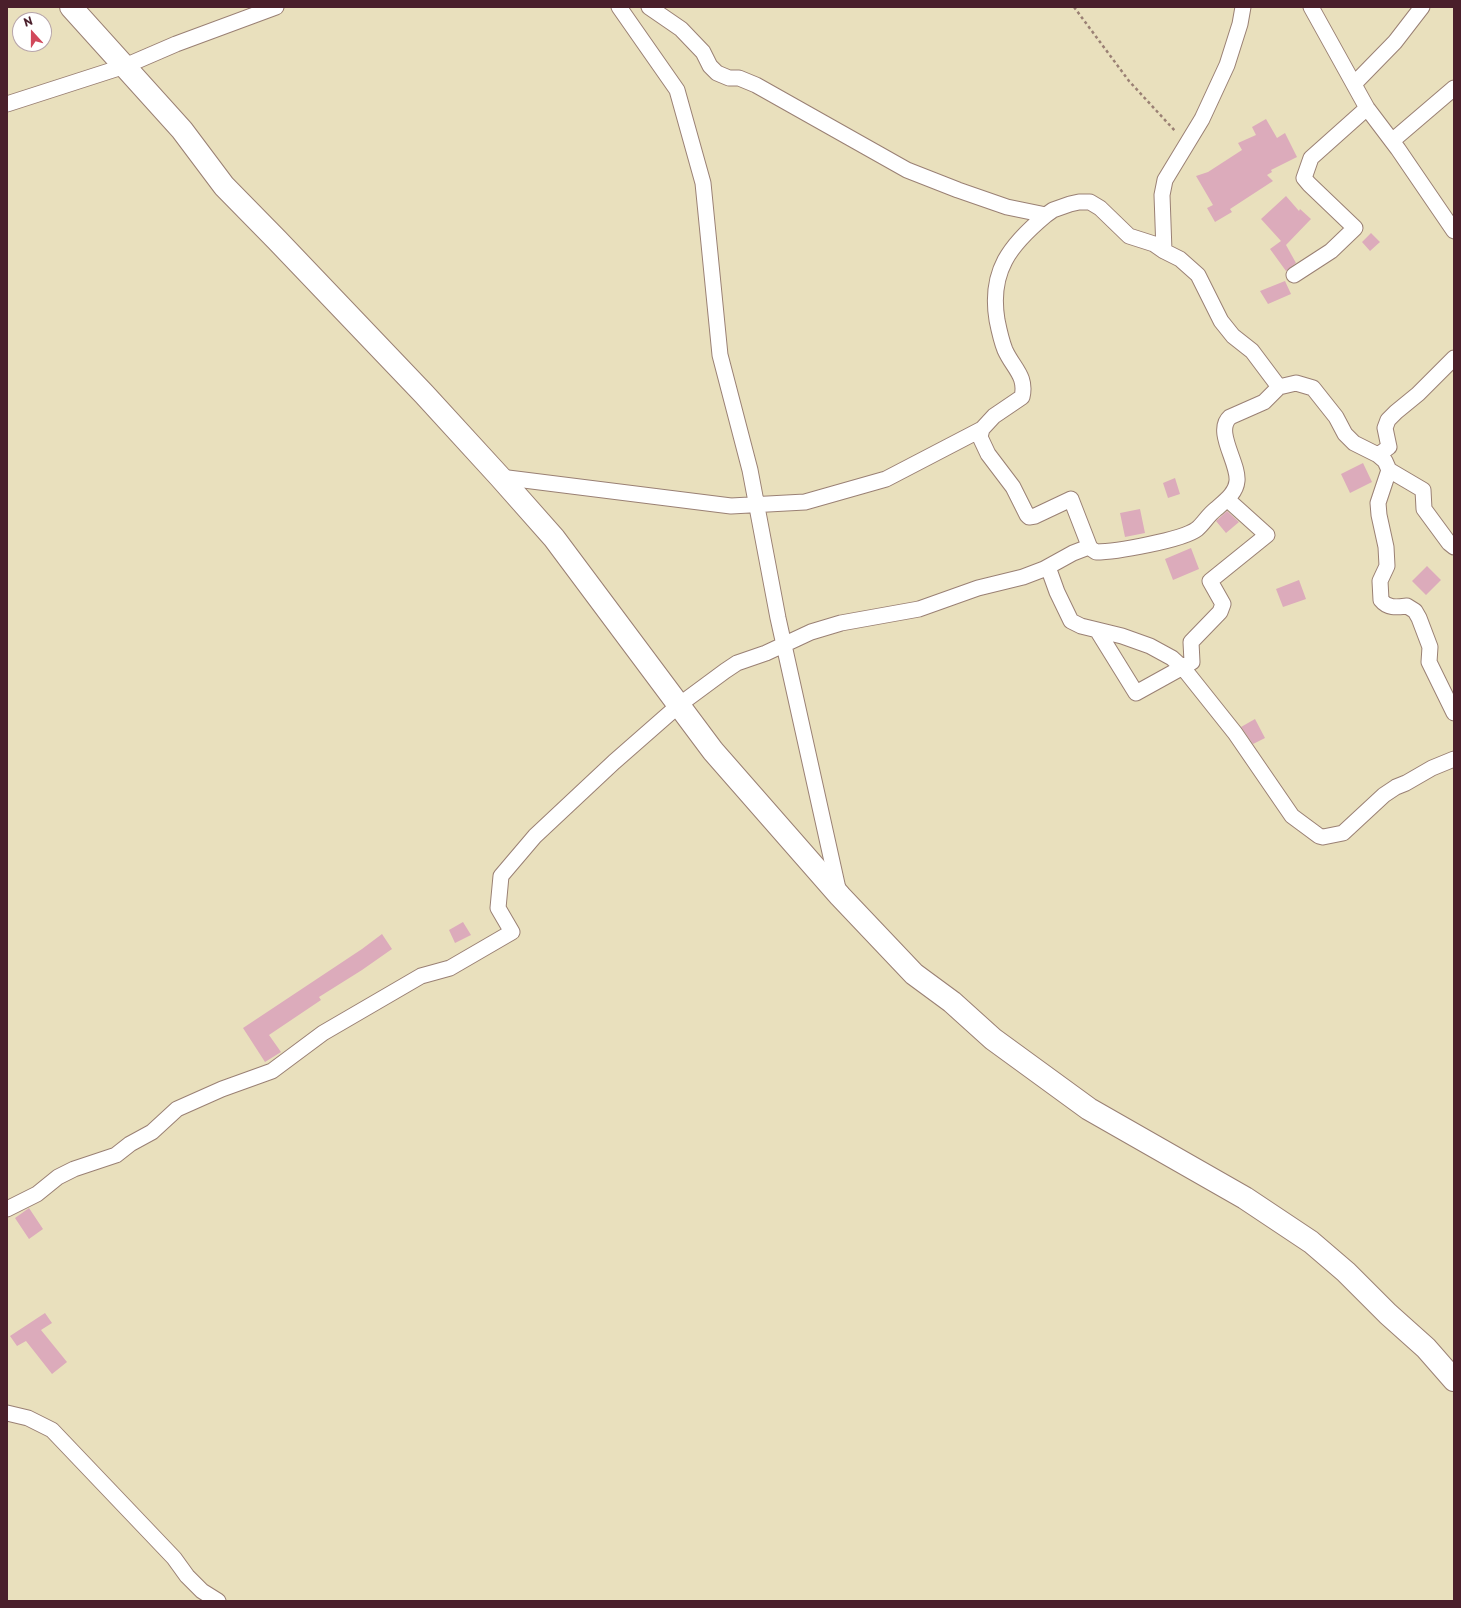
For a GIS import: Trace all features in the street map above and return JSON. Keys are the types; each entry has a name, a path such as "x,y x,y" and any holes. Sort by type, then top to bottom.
{"street":[{"path":"70,7 182,130 224,186 278,240 424,394 554,538 713,751 875,935 914,974 952,1002 993,1039 1089,1109 1245,1198 1311,1242 1346,1272 1426,1348 1454,1380"},
{"path":"7,104 125,66 176,44 276,7"},
{"path":"619,7 677,90 703,182 720,355 750,470 784,644 840,896"},
{"path":"649,7 681,29 703,52 710,66 717,72 729,78 739,78 756,85 907,170 1007,208 1046,215"},
{"path":"1164,251 1162,195 1165,180 1202,119 1227,65 1240,24 1243,7"},
{"path":"1311,7 1367,108 1392,141 1454,231"},
{"path":"1354,84 1395,42 1422,7"},
{"path":"1392,141 1454,88"},
{"path":"1294,275 1332,251 1355,228 1304,178 1311,158 1367,108"},
{"path":"500,477 731,506 805,502 886,479 982,429 994,416 1022,397 1022,378 1005,351 1000,336 995,298 998,273 1019,239 1046,215 1054,210 1079,202 1090,202 1100,208 1129,236 1154,244 1180,259 1198,275 1221,321 1234,336 1252,351 1279,387"},
{"path":"1378,455 1390,447 1385,428 1388,420 1418,394 1454,358"},
{"path":"982,429 980,438 988,454 1014,487 1029,517 1035,516 1071,499 1090,548 1096,552 1142,546 1176,538 1196,530 1212,512 1227,499 1234,491 1237,480 1236,468 1226,438 1224,427 1226,420 1264,402 1279,387 1296,383 1313,388 1336,417 1345,434 1354,443 1378,455 1385,461 1390,470 1423,490 1424,509 1449,544 1454,547"},
{"path":"1390,470 1378,503 1386,547 1387,566 1380,581 1382,600 1387,606 1396,608 1408,606 1415,611 1430,647 1429,662 1454,713"},
{"path":"1097,630 1136,693 1192,662 1192,642 1220,612 1223,604 1210,581 1267,535 1227,499"},
{"path":"7,1209 37,1194 58,1177 74,1169 116,1155 130,1144 152,1132 177,1109 222,1089 272,1071 323,1033 421,976 450,968 512,932 498,908 501,876 535,836 614,762 679,705 704,685 737,663 766,653 811,632 841,623 920,609 978,588 1023,577 1048,567 1073,552 1090,548"},
{"path":"1048,567 1057,592 1071,621 1076,624 1122,636 1150,646 1167,655 1182,667 1204,692 1231,727 1292,816 1319,836 1323,837 1343,833 1384,795 1432,768 1454,759"},
{"path":"7,1413 28,1418 52,1430 174,1558 187,1576 202,1591 218,1601"}],"path":[{"path":"1074,7 1129,82 1187,144"}],"building":[{"path":"1266,119 1277,138 1285,133 1297,157 1271,170 1272,172 1267,175 1273,181 1230,209 1232,212 1215,222 1207,208 1213,205 1196,176 1208,172 1242,150 1238,143 1256,135 1252,127"},
{"path":"1286,196 1299,211 1300,209 1311,219 1286,245 1296,263 1286,271 1270,249 1281,241 1261,219"},
{"path":"1371,233 1380,242 1370,251 1362,242"},
{"path":"1285,281 1291,294 1268,304 1260,291"},
{"path":"1363,463 1372,482 1350,493 1341,474"},
{"path":"1175,478 1180,494 1168,498 1163,483"},
{"path":"1140,509 1145,533 1125,537 1120,513"},
{"path":"1227,511 1239,522 1226,533 1216,521"},
{"path":"1191,548 1199,569 1173,580 1165,559"},
{"path":"1427,566 1441,580 1426,595 1412,581"},
{"path":"1299,580 1306,599 1283,607 1276,589"},
{"path":"1255,719 1265,738 1253,744 1241,727"},
{"path":"463,922 471,935 455,943 449,930"},
{"path":"382,934 392,949 319,997 321,1000 269,1035 281,1052 265,1062 243,1028 362,949"},
{"path":"29,1208 43,1229 29,1239 15,1218"},
{"path":"45,1313 52,1323 41,1330 67,1362 52,1374 26,1341 17,1346 10,1336"}]}
